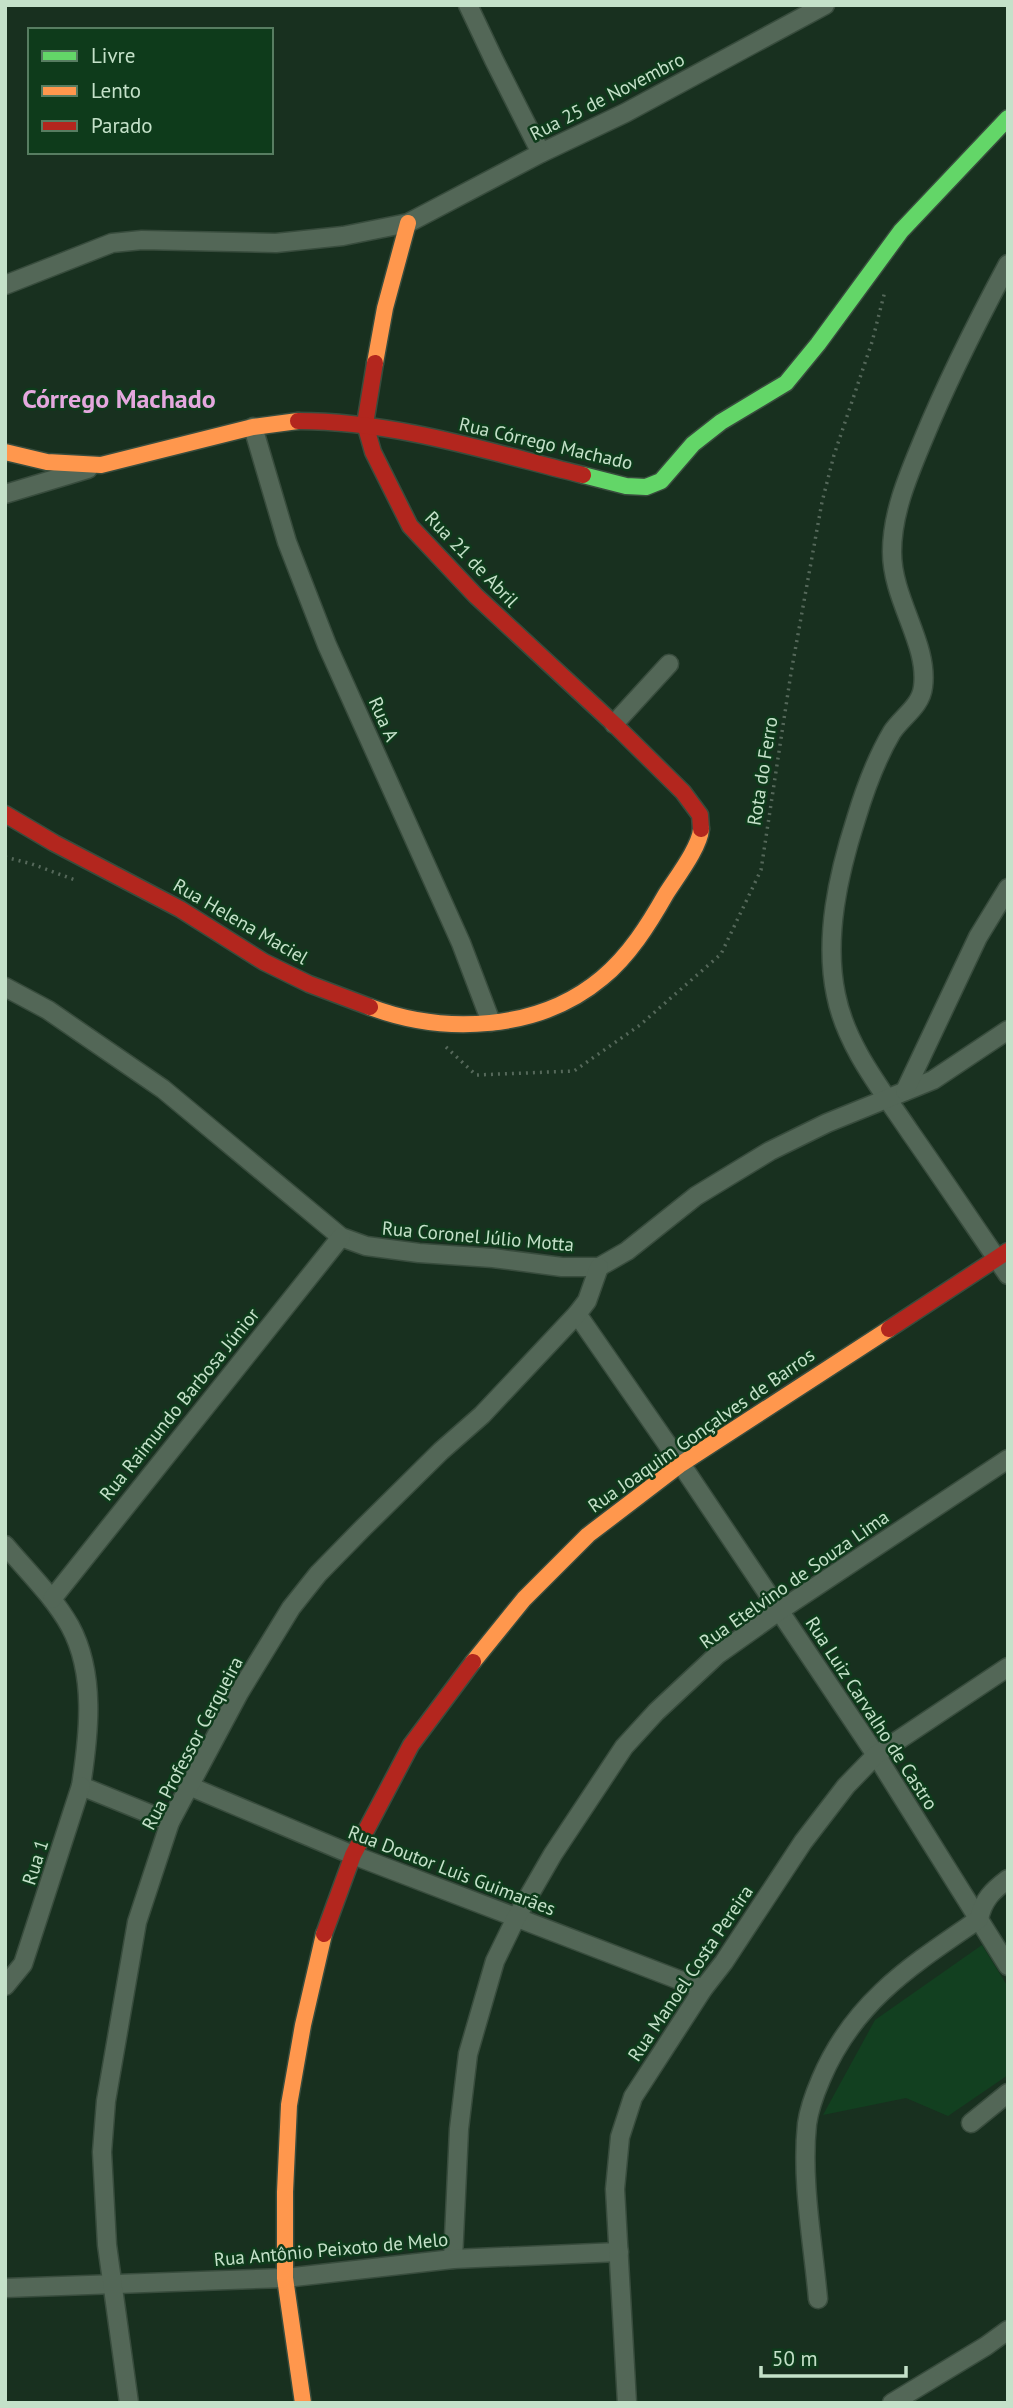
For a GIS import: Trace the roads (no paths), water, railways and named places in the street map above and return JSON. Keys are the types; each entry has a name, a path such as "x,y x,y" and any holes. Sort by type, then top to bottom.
{"street":[{"path":"468,5 541,153"},
{"name":"Rua 25 de Novembro","path":"5,285 112,243 142,240 276,243 343,236 408,223 541,153 625,113 825,5"},
{"name":"Rua Córrego Machado","path":"5,452 47,462 101,465 253,427 294,421 332,421 429,437 626,486 646,487 661,481 693,444 721,422 786,383 901,231 1008,118"},
{"name":"Rua 21 de Abril","path":"408,223 385,308 365,425 378,462 410,526 476,596 683,792 700,815"},
{"path":"1008,264 967,341 940,400 910,472 894,521 891,554 907,620 922,656 925,677 923,692 914,708 894,730 878,760 855,822 838,885 830,953 835,995 842,1018 868,1069 1002,1255 1008,1275"},
{"name":"Rua A","path":"253,427 287,542 327,645 461,943 491,1022"},
{"path":"5,494 101,465"},
{"path":"614,724 669,664"},
{"name":"Rua Helena Maciel","path":"5,814 54,844 180,909 264,962 378,1010 418,1020 450,1024 523,1018 581,994 604,977 646,929 701,834 700,815"},
{"path":"905,1091 978,937 1008,888"},
{"name":"Rua Coronel Júlio Motta","path":"5,987 48,1010 163,1088 341,1237 366,1246 562,1267 599,1267 627,1251 696,1196 770,1151 827,1123 933,1080 1008,1030"},
{"name":"Rua Raimundo Barbosa Júnior","path":"52,1600 341,1237"},
{"name":"Rua Joaquim Gonçalves de Barros","path":"303,2403 285,2278 289,2105 322,1940 353,1855 411,1745 460,1678 524,1599 588,1535 681,1464 1002,1255"},
{"name":"Rua Professor Cerqueira","path":"128,2403 111,2285 102,2152 106,2101 137,1922 170,1822 252,1671 291,1608 318,1574 441,1451 482,1415 577,1314 593,1288 599,1267"},
{"name":"Rua Luiz Carvalho de Castro","path":"577,1314 876,1755 1008,1966"},
{"name":"Rua Etelvino de Souza Lima","path":"453,2259 460,2129 468,2054 495,1961 552,1854 624,1747 656,1712 718,1655 779,1611 1008,1459"},
{"name":"Rua 1","path":"5,1545 52,1600 78,1644 87,1695 89,1733 81,1786 23,1964 5,1986"},
{"name":"Rua Manoel Costa Pereira","path":"627,2403 615,2189 620,2137 633,2097 803,1842 846,1786 876,1755 1008,1667"},
{"path":"81,1786 170,1822"},
{"name":"Rua Doutor Luis Guimarães","path":"189,1786 353,1855 703,1989"},
{"path":"818,2299 805,2155 807,2121 814,2095 830,2058 861,2011 891,1982 979,1919 983,1902 1008,1879"},
{"path":"971,2123 1008,2094"},
{"name":"Rua Antônio Peixoto de Melo","path":"5,2288 285,2278 453,2259 619,2252"},
{"path":"892,2403 1008,2330"}],"district":[{"name":"Córrego Machado","path":"119,399"}]}
